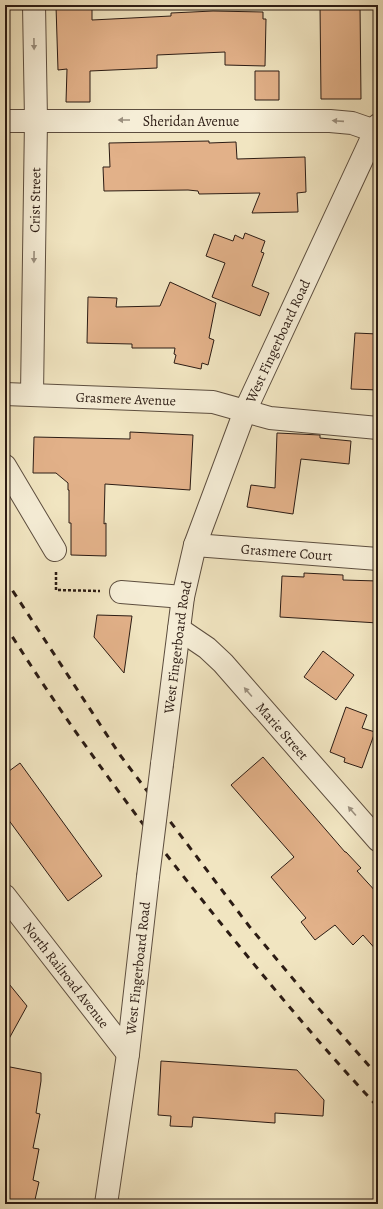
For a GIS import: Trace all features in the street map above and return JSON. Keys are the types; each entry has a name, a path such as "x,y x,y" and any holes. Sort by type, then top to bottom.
{"street":[{"name":"Crist Street","path":"32,394 36,120 34,5"},
{"name":"Sheridan Avenue","path":"5,121 330,120 377,128"},
{"name":"West Fingerboard Road","path":"106,1204 128,1054 148,877 183,597 195,545 245,411 377,128"},
{"name":"Grasmere Avenue","path":"5,394 213,402 270,418 378,428"},
{"path":"5,466 55,550"},
{"name":"Grasmere Court","path":"195,545 378,559"},
{"path":"121,592 183,597"},
{"name":"Marie Street","path":"179,630 207,648 222,663 378,840"},
{"name":"North Railroad Avenue","path":"5,896 128,1054"}],"path":[{"path":"55,550 56,590 121,592"}],"building":[{"path":"92,5 92,20 171,16 171,13 213,11 263,12 263,19 266,19 265,66 225,65 225,52 157,55 157,68 90,71 90,102 66,102 67,69 58,70 56,6"},
{"path":"320,5 360,5 361,99 321,99"},
{"path":"255,71 279,71 279,100 255,100"},
{"path":"209,141 209,143 236,142 237,159 305,157 306,192 297,193 298,212 252,213 260,193 199,194 198,191 188,190 104,191 103,167 110,167 109,143"},
{"path":"245,233 265,241 261,252 264,253 252,286 269,293 260,316 212,297 225,263 206,256 214,234 233,241 235,235 243,239"},
{"path":"170,282 216,303 209,338 214,340 208,365 202,363 201,369 174,363 176,355 174,354 175,348 132,348 132,344 87,343 88,297 117,298 116,307 160,306"},
{"path":"355,333 378,334 378,390 351,389"},
{"path":"130,432 193,435 190,490 105,484 104,524 106,523 106,556 71,555 71,523 69,523 68,483 56,473 33,473 34,437 130,439"},
{"path":"277,433 320,435 320,438 351,441 349,464 301,459 293,514 247,507 251,485 275,488"},
{"path":"304,573 343,575 343,580 378,581 378,623 280,617 282,576 304,577"},
{"path":"97,615 132,616 124,673 94,637"},
{"path":"323,651 354,675 336,700 304,677"},
{"path":"346,707 367,715 362,728 375,732 362,768 344,762 345,758 330,752"},
{"path":"263,757 345,852 361,868 357,871 378,894 378,952 363,935 353,945 335,925 315,940 301,922 306,918 271,877 294,857 231,785"},
{"path":"20,763 102,876 68,901 5,815 5,774"},
{"path":"5,979 27,1006 5,1046"},
{"path":"161,1061 297,1070 324,1100 323,1116 275,1113 275,1123 193,1117 192,1127 170,1126 171,1116 158,1115"},
{"path":"5,1066 41,1073 36,1113 40,1114 33,1148 39,1149 33,1180 39,1182 34,1204 5,1204"}],"railway":[{"path":"5,579 120,755 249,926 304,992 378,1076"},
{"path":"5,625 79,737 159,846 274,989 378,1107"}]}
